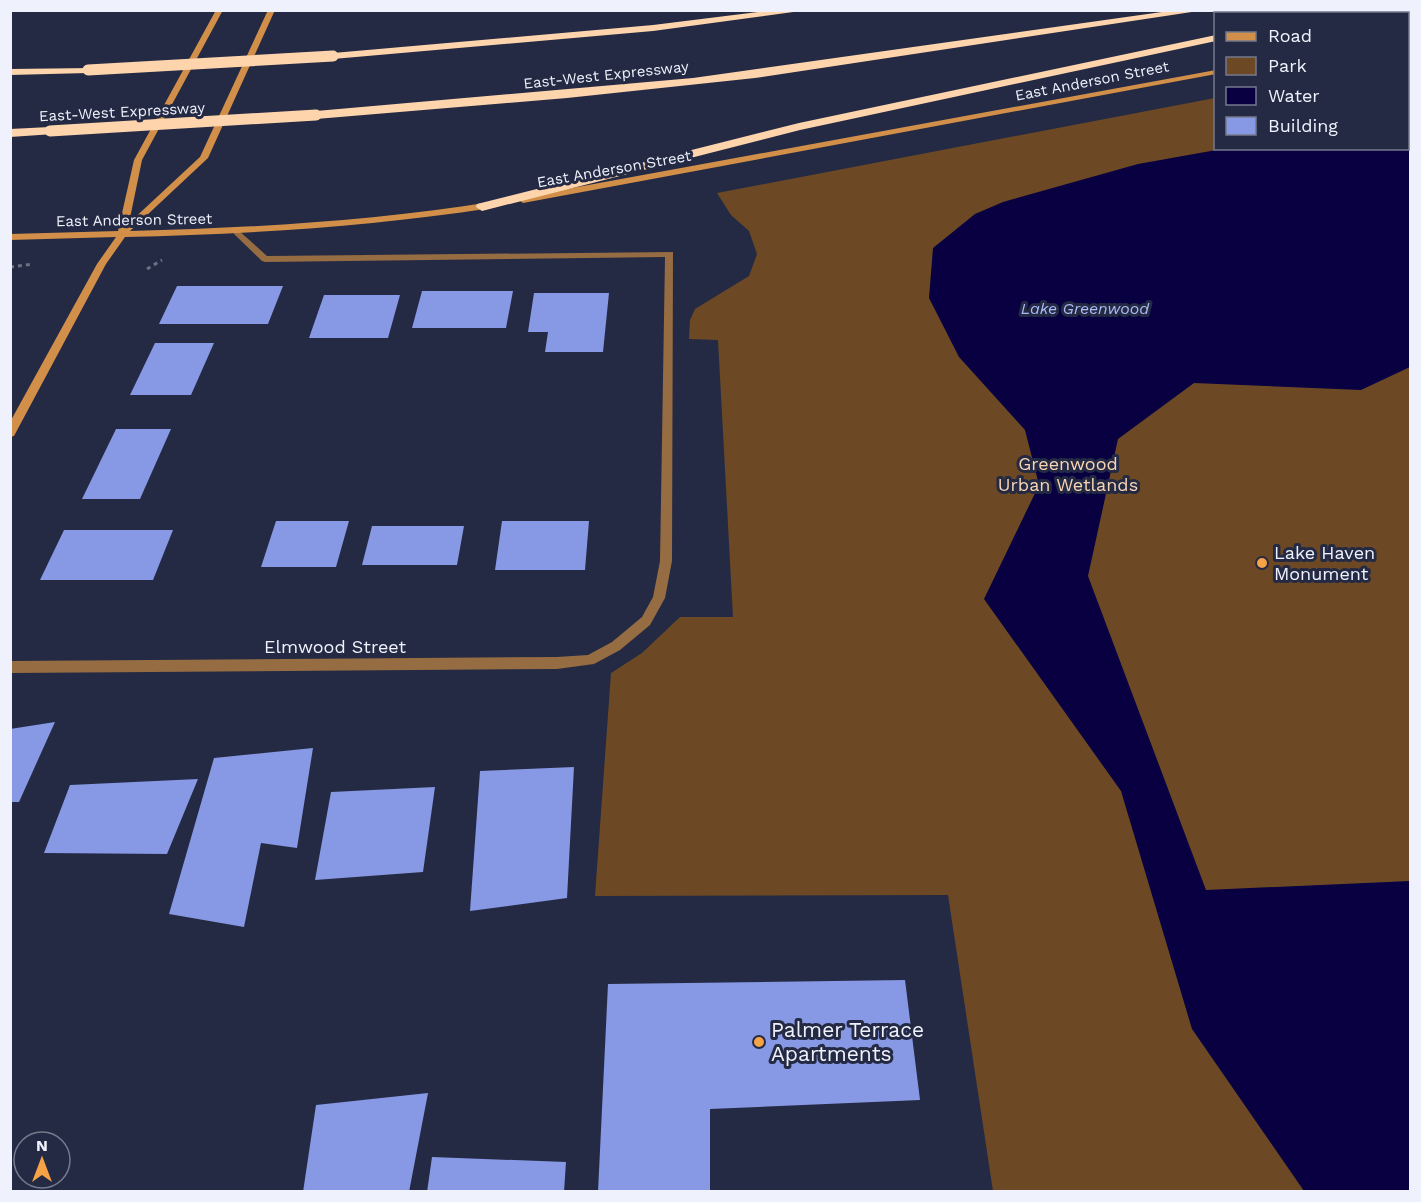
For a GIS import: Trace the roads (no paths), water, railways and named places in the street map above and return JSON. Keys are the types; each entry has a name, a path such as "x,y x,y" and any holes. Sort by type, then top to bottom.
{"highway":[{"path":"10,72 88,70 333,56 631,30 803,10"},
{"name":"East-West Expressway","path":"10,134 479,103 694,81 817,66 1200,10"},
{"path":"482,207 799,127 1214,38"}],"main road":[{"path":"122,234 138,160 220,10"},
{"path":"10,433 102,264 122,234 204,158 272,10"},
{"name":"East Anderson Street","path":"10,237 237,232 482,207 1214,72"}],"street":[{"name":"Elmwood Street","path":"10,667 557,663 590,660 616,646 646,621 658,598 666,561 670,254 265,259 237,232"}],"water":[{"name":"Lake Greenwood","path":"1410,126 1410,367 1361,390 1194,383 1118,439 1088,576 1206,890 1410,881 1410,1191 1304,1191 1192,1029 1121,791 984,599 1039,485 1025,430 959,357 929,298 933,248 975,214 1003,202 1138,164 1216,150 1409,150"}],"place":[{"name":"Lake Haven Monument","path":"1262,563"},
{"name":"Palmer Terrace Apartments","path":"759,1042"}],"park label":[{"name":"Greenwood Urban Wetlands","path":"1068,474"}]}
